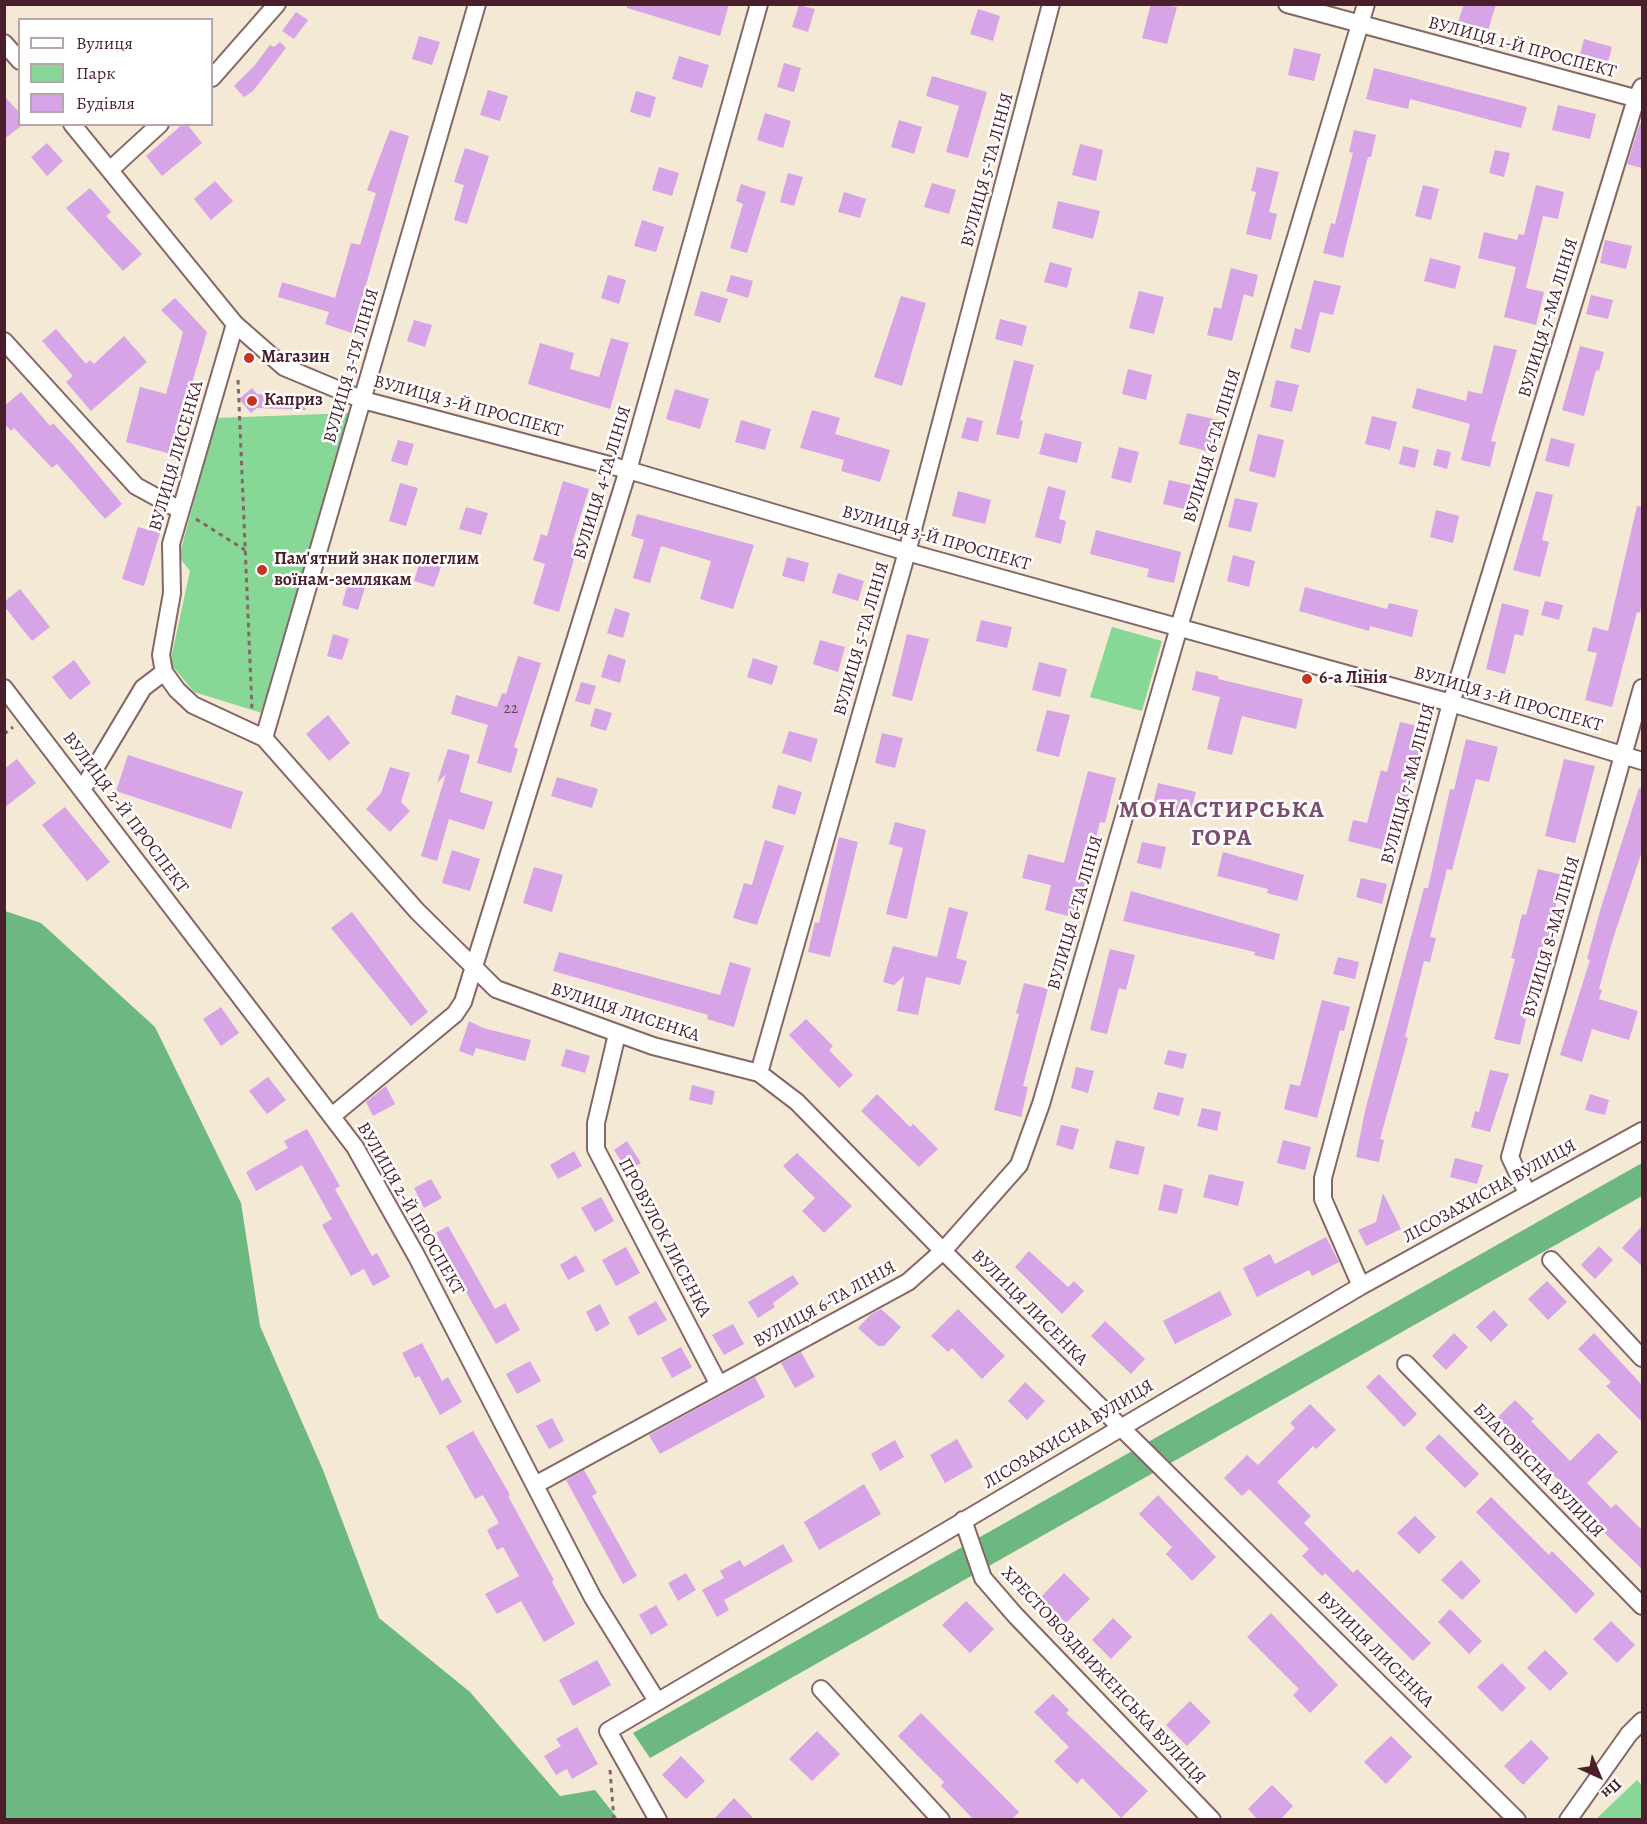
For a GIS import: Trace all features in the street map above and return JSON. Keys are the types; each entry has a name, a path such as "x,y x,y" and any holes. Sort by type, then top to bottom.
{"street":[{"path":"213,77 277,4"},
{"name":"ВУЛИЦЯ 3-ТЯ ЛІНІЯ","path":"259,735 363,400 477,4"},
{"name":"ВУЛИЦЯ 4-ТА ЛІНІЯ","path":"332,1116 455,1014 463,1002 475,970 628,470 759,4"},
{"name":"ВУЛИЦЯ 5-ТА ЛІНІЯ","path":"759,1073 907,552 1051,4"},
{"name":"ВУЛИЦЯ 1-Й ПРОСПЕКТ","path":"1287,4 1640,95"},
{"name":"ВУЛИЦЯ 6-ТА ЛІНІЯ","path":"535,1485 908,1282 943,1251 1019,1165 1041,1104 1179,627 1366,4"},
{"path":"4,43 18,59"},
{"name":"ВУЛИЦЯ 7-МА ЛІНІЯ","path":"1361,1286 1323,1199 1323,1178 1451,703 1640,95"},
{"path":"74,126 235,324"},
{"path":"110,170 158,126"},
{"name":"ВУЛИЦЯ 3-Й ПРОСПЕКТ","path":"235,324 284,367 363,400 628,470 907,552 1451,703 1642,760"},
{"name":"ВУЛИЦЯ ЛИСЕНКА","path":"235,324 171,544 172,593 161,655 164,672 177,690 193,705 259,735 417,911 496,989 652,1046 759,1073 797,1102 943,1251 1517,1820"},
{"path":"4,341 136,486 180,510"},
{"path":"82,790 143,688 164,672"},
{"name":"ВУЛИЦЯ 2-Й ПРОСПЕКТ","path":"4,688 356,1147 417,1257 593,1598 657,1701"},
{"name":"ВУЛИЦЯ 8-МА ЛІНІЯ","path":"1527,1193 1509,1157 1642,688"},
{"name":"ПРОВУЛОК ЛИСЕНКА","path":"617,1034 596,1123 596,1149 718,1385"},
{"name":"ЛІСОЗАХИСНА ВУЛИЦЯ","path":"658,1820 608,1731 1361,1286 1642,1131"},
{"path":"1551,1260 1642,1358"},
{"name":"БЛАГОВІСНА ВУЛИЦЯ","path":"1406,1364 1642,1606"},
{"name":"ХРЕСТОВОЗДВИЖЕНСЬКА ВУЛИЦЯ","path":"963,1520 983,1578 1015,1615 1212,1820"},
{"path":"821,1689 941,1820"},
{"path":"1568,1820 1629,1734 1642,1721"}],"path":[{"path":"237,372 245,550 259,735"},
{"path":"180,510 245,550"}],"green space":[{"path":"351,413 265,714 194,692 170,663 190,571 179,557 216,418"},
{"path":"1112,627 1162,641 1142,711 1090,697"},
{"path":"5,911 41,923 155,1027 241,1203 260,1326 323,1470 379,1618 470,1692 560,1796 595,1790 618,1819 5,1819"},
{"path":"1642,1163 1642,1196 650,1758 633,1733"},
{"path":"1637,1780 1642,1785 1642,1819 1596,1819"}],"building":[{"path":"627,4 729,4 720,36 627,8"},
{"path":"1151,4 1177,7 1167,44 1142,38"},
{"path":"1464,4 1496,4 1487,34 1457,25"},
{"path":"799,5 815,9 808,32 792,27"},
{"path":"978,9 1000,16 993,41 970,34"},
{"path":"296,12 308,20 294,39 282,31"},
{"path":"419,36 440,42 432,65 412,59"},
{"path":"1584,39 1612,47 1607,66 1579,58"},
{"path":"280,42 286,48 253,91 244,97 234,86 255,65 270,45 274,47"},
{"path":"1294,48 1321,54 1314,81 1288,75"},
{"path":"679,56 709,65 702,88 672,79"},
{"path":"784,63 801,68 794,92 777,87"},
{"path":"1374,68 1527,107 1521,128 1410,99 1408,109 1366,99"},
{"path":"932,76 987,92 968,158 946,152 959,106 926,96"},
{"path":"488,90 508,96 500,121 480,115"},
{"path":"636,91 656,97 650,118 630,112"},
{"path":"4,96 18,111 18,126 20,127 4,139"},
{"path":"1558,105 1596,114 1590,139 1552,130"},
{"path":"765,113 791,121 783,148 757,140"},
{"path":"899,120 922,127 914,154 891,147"},
{"path":"1640,123 1642,124 1642,168 1627,164"},
{"path":"181,126 189,126 202,143 162,176 146,156"},
{"path":"390,130 409,136 352,333 325,324 329,312 278,297 282,282 335,298 351,243 360,245 376,193 367,190"},
{"path":"1354,130 1376,135 1371,157 1368,157 1343,258 1323,253 1331,223 1335,224 1353,153 1349,152"},
{"path":"47,143 63,161 47,176 31,157"},
{"path":"1080,144 1103,150 1096,181 1072,175"},
{"path":"465,148 489,156 467,224 454,220 464,185 454,182"},
{"path":"1495,150 1510,153 1504,177 1489,173"},
{"path":"659,167 679,173 672,196 652,190"},
{"path":"1257,167 1279,172 1269,212 1277,214 1271,240 1246,234 1256,192 1251,191"},
{"path":"788,173 803,177 794,206 780,202"},
{"path":"215,181 233,201 211,220 194,199"},
{"path":"932,183 956,190 949,214 924,207"},
{"path":"741,184 766,192 747,253 730,248 743,204 736,201"},
{"path":"1423,185 1439,189 1431,220 1415,216"},
{"path":"1536,185 1564,192 1558,219 1543,216 1526,288 1544,292 1536,325 1504,317 1516,267 1478,258 1484,232 1517,240 1519,234 1524,235"},
{"path":"90,188 111,212 106,216 142,254 123,271 66,208"},
{"path":"844,192 866,199 860,218 838,212"},
{"path":"1058,201 1100,211 1093,239 1052,228"},
{"path":"642,220 664,227 656,252 634,246"},
{"path":"1605,240 1632,246 1626,269 1600,263"},
{"path":"1430,258 1461,266 1455,289 1424,281"},
{"path":"1050,262 1072,268 1067,288 1044,282"},
{"path":"1231,268 1258,275 1253,297 1244,294 1232,341 1207,335 1214,307 1221,309"},
{"path":"608,275 626,280 619,304 601,298"},
{"path":"731,275 753,281 748,298 726,291"},
{"path":"1314,280 1341,286 1333,315 1320,312 1310,353 1290,348 1295,328 1301,330"},
{"path":"701,291 728,299 720,323 694,315"},
{"path":"1139,291 1164,297 1154,334 1129,328"},
{"path":"1591,295 1613,300 1608,319 1586,314"},
{"path":"901,296 926,303 902,386 874,377"},
{"path":"175,298 207,332 171,454 126,442 140,387 166,394 183,332 161,310"},
{"path":"1000,319 1027,326 1022,346 995,339"},
{"path":"414,320 432,325 425,347 407,341"},
{"path":"56,329 86,364 90,360 94,364 124,336 147,362 91,411 66,382 73,376 42,341"},
{"path":"611,338 629,343 610,409 528,384 540,343 574,353 570,369 599,377"},
{"path":"1494,345 1517,350 1491,441 1496,442 1490,467 1461,460 1470,424 1412,408 1417,388 1466,401 1468,391 1482,394"},
{"path":"1580,346 1604,352 1599,371 1596,370 1584,416 1562,410"},
{"path":"1014,360 1034,365 1020,420 1023,421 1019,439 996,434"},
{"path":"1128,369 1152,375 1146,400 1122,394"},
{"path":"1276,380 1299,385 1292,412 1270,407"},
{"path":"252,388 257,394 306,396 306,410 257,408 251,413 239,399"},
{"path":"675,389 709,399 700,429 666,419"},
{"path":"21,392 50,426 53,423 75,447 122,504 105,519 57,464 52,468 14,428 11,431 4,423 4,406"},
{"path":"812,410 840,418 835,434 890,450 880,482 841,471 844,460 800,448"},
{"path":"1187,413 1219,420 1211,452 1179,444"},
{"path":"1372,416 1397,422 1390,450 1365,444"},
{"path":"967,417 983,421 978,442 961,438"},
{"path":"741,420 771,429 765,450 735,442"},
{"path":"1045,433 1082,442 1077,463 1039,454"},
{"path":"1258,434 1284,440 1275,478 1249,471"},
{"path":"1551,438 1575,444 1569,467 1545,461"},
{"path":"398,440 414,444 407,466 391,461"},
{"path":"1403,446 1419,450 1415,468 1399,464"},
{"path":"1119,447 1139,452 1131,483 1111,478"},
{"path":"1437,449 1451,452 1447,469 1433,465"},
{"path":"1169,480 1195,486 1189,510 1163,504"},
{"path":"563,481 589,489 572,543 578,545 559,612 533,604 545,564 533,560 541,534 547,536"},
{"path":"400,483 418,488 406,526 389,521"},
{"path":"1048,486 1066,491 1059,519 1066,521 1061,544 1035,537"},
{"path":"958,491 991,500 985,524 952,516"},
{"path":"1536,491 1553,495 1542,540 1549,542 1540,577 1513,570"},
{"path":"1235,498 1258,503 1251,532 1228,527"},
{"path":"1637,506 1642,507 1642,602 1640,613 1637,612 1612,707 1585,700 1597,653 1587,651 1593,627 1608,631"},
{"path":"466,507 488,513 481,535 459,529"},
{"path":"1436,510 1459,516 1453,543 1430,537"},
{"path":"637,514 754,545 733,609 700,599 711,561 661,546 650,583 633,578 644,540 631,536"},
{"path":"138,527 160,533 144,586 122,579"},
{"path":"1096,530 1181,552 1174,583 1147,577 1149,569 1090,554"},
{"path":"1233,555 1255,561 1249,587 1227,581"},
{"path":"787,557 809,563 804,582 782,576"},
{"path":"421,558 442,564 434,587 414,581"},
{"path":"838,573 864,581 858,601 832,593"},
{"path":"349,579 366,584 358,610 342,605"},
{"path":"1305,587 1387,609 1389,603 1418,610 1412,637 1370,626 1369,631 1299,611"},
{"path":"20,589 50,627 32,641 4,606 4,602"},
{"path":"1545,601 1563,605 1559,620 1541,615"},
{"path":"1502,603 1529,610 1523,636 1515,634 1505,674 1486,669"},
{"path":"615,608 630,613 623,638 607,633"},
{"path":"981,620 1012,627 1007,648 976,641"},
{"path":"333,634 349,639 342,660 327,656"},
{"path":"907,634 929,639 912,701 892,696"},
{"path":"820,640 845,647 838,672 813,664"},
{"path":"608,654 626,660 620,683 601,677"},
{"path":"518,656 541,663 514,747 518,749 511,773 477,763 488,725 451,714 456,695 497,707 502,693 506,694"},
{"path":"753,658 778,666 772,685 747,677"},
{"path":"74,660 91,683 70,700 52,677"},
{"path":"1039,662 1067,669 1060,697 1032,690"},
{"path":"1196,671 1218,676 1218,679 1303,699 1296,729 1242,716 1232,755 1207,749 1220,697 1192,690"},
{"path":"581,682 596,686 590,705 575,701"},
{"path":"595,708 612,713 606,731 590,726"},
{"path":"1047,710 1070,715 1059,757 1036,751"},
{"path":"328,715 350,743 329,761 306,734"},
{"path":"1400,722 1427,728 1392,852 1348,841 1353,820 1367,823 1381,770 1387,772"},
{"path":"789,731 818,739 811,762 782,753"},
{"path":"882,733 903,738 895,768 875,763"},
{"path":"1466,739 1498,747 1489,782 1476,779 1452,870 1447,869 1430,937 1436,938 1430,962 1424,961 1405,1037 1408,1038 1380,1139 1384,1140 1379,1162 1356,1157 1365,1111 1424,888 1428,888 1450,789 1454,790"},
{"path":"448,749 470,755 460,792 493,802 484,830 449,819 437,861 421,856 446,774 437,783"},
{"path":"128,755 243,792 231,829 116,791"},
{"path":"17,759 36,783 4,808 4,769"},
{"path":"1564,759 1595,766 1575,843 1545,836"},
{"path":"390,767 410,773 401,802 410,811 390,832 366,809 381,793"},
{"path":"1088,771 1116,778 1105,823 1100,822 1076,918 1045,910 1051,885 1022,878 1028,854 1064,863"},
{"path":"557,777 598,789 592,808 551,796"},
{"path":"1158,783 1196,792 1189,817 1152,808"},
{"path":"778,785 802,792 795,815 772,808"},
{"path":"1639,788 1642,789 1642,851 1599,989 1602,990 1599,999 1638,1011 1629,1040 1592,1029 1582,1062 1560,1055 1590,960 1587,959 1600,911"},
{"path":"65,807 110,862 87,881 42,825"},
{"path":"895,822 926,830 907,919 886,914 903,848 889,844"},
{"path":"839,837 858,842 830,957 808,952 815,922 819,923"},
{"path":"765,840 784,846 757,925 733,918 744,883 752,885"},
{"path":"1142,842 1166,847 1161,869 1137,863"},
{"path":"452,850 480,859 470,891 442,883"},
{"path":"1223,852 1304,875 1297,901 1267,893 1268,889 1217,876"},
{"path":"534,867 563,875 552,912 523,903"},
{"path":"1538,869 1563,875 1547,942 1544,941 1539,965 1536,964 1523,1018 1526,1019 1520,1045 1494,1039 1515,959 1511,958 1522,914 1526,915"},
{"path":"1361,878 1387,884 1382,904 1356,897"},
{"path":"1131,891 1280,934 1274,960 1254,955 1255,952 1123,921"},
{"path":"949,907 968,912 956,958 967,961 960,985 926,977 918,1015 897,1011 904,976 894,985 883,982 893,946 937,957"},
{"path":"352,912 428,1012 411,1026 331,928"},
{"path":"1110,949 1135,955 1126,990 1119,988 1107,1034 1090,1030"},
{"path":"559,952 720,995 730,962 751,968 734,1027 707,1019 708,1015 553,971"},
{"path":"1338,957 1359,962 1355,979 1333,974"},
{"path":"1024,983 1048,989 1023,1086 1028,1087 1021,1117 994,1110 1019,1014 1016,1013"},
{"path":"1322,1000 1350,1007 1344,1031 1340,1030 1317,1118 1284,1109 1290,1084 1300,1086"},
{"path":"221,1007 239,1033 221,1046 203,1019"},
{"path":"806,1019 833,1046 829,1050 853,1075 839,1088 789,1035"},
{"path":"469,1021 483,1028 531,1040 525,1061 476,1048 473,1056 459,1051"},
{"path":"566,1049 590,1056 585,1073 561,1066"},
{"path":"1168,1050 1187,1054 1183,1069 1164,1064"},
{"path":"1076,1067 1094,1071 1088,1093 1071,1088"},
{"path":"1490,1070 1509,1074 1490,1132 1471,1127 1475,1111 1479,1112"},
{"path":"268,1077 286,1100 267,1114 249,1091"},
{"path":"692,1085 715,1091 712,1105 689,1100"},
{"path":"386,1086 395,1104 373,1116 366,1102"},
{"path":"1158,1092 1184,1098 1179,1116 1153,1109"},
{"path":"877,1094 910,1127 913,1124 938,1149 919,1167 861,1111"},
{"path":"1590,1094 1609,1100 1605,1115 1585,1110"},
{"path":"1202,1108 1221,1112 1217,1131 1197,1126"},
{"path":"1061,1125 1079,1129 1073,1150 1056,1145"},
{"path":"307,1129 340,1186 335,1189 372,1256 377,1253 390,1277 373,1286 364,1269 351,1276 322,1225 332,1219 302,1165 256,1191 246,1172 288,1148 284,1141"},
{"path":"1116,1140 1145,1147 1138,1175 1109,1168"},
{"path":"1283,1140 1311,1147 1305,1170 1277,1163"},
{"path":"627,1141 641,1163 628,1171 614,1150"},
{"path":"574,1151 582,1166 558,1179 550,1165"},
{"path":"797,1153 852,1206 824,1233 802,1211 815,1198 783,1166"},
{"path":"1455,1158 1483,1165 1477,1184 1450,1177"},
{"path":"1209,1174 1244,1182 1238,1206 1203,1197"},
{"path":"431,1179 442,1198 424,1208 414,1188"},
{"path":"1164,1184 1183,1189 1177,1214 1158,1210"},
{"path":"1383,1193 1401,1229 1366,1246 1358,1230 1376,1222"},
{"path":"601,1197 614,1221 595,1232 581,1208"},
{"path":"448,1226 495,1309 505,1303 520,1330 496,1344 456,1275 458,1274 436,1233"},
{"path":"1642,1226 1642,1266 1622,1248"},
{"path":"1326,1237 1339,1262 1312,1276 1309,1270 1257,1297 1243,1268 1270,1254 1275,1264"},
{"path":"1599,1246 1613,1260 1595,1279 1581,1265"},
{"path":"626,1247 640,1273 616,1286 602,1260"},
{"path":"1029,1251 1068,1287 1074,1281 1084,1291 1062,1314 1015,1267"},
{"path":"576,1255 585,1271 568,1280 560,1265"},
{"path":"793,1275 799,1284 773,1303 775,1307 758,1318 748,1302"},
{"path":"1547,1281 1567,1302 1548,1320 1528,1299"},
{"path":"1220,1291 1232,1315 1175,1344 1163,1321"},
{"path":"656,1301 667,1320 638,1336 628,1317"},
{"path":"600,1304 610,1324 596,1332 586,1312"},
{"path":"881,1309 901,1327 884,1346 878,1346 858,1328 870,1315"},
{"path":"958,1309 1005,1356 982,1379 952,1348 948,1352 931,1336"},
{"path":"1494,1310 1508,1325 1491,1342 1476,1327"},
{"path":"1105,1321 1145,1359 1131,1374 1091,1336"},
{"path":"733,1324 744,1344 724,1355 712,1335"},
{"path":"1454,1333 1468,1347 1446,1370 1432,1356"},
{"path":"1594,1333 1642,1385 1642,1422 1606,1386 1611,1382 1578,1349"},
{"path":"422,1343 442,1381 448,1377 462,1402 440,1415 419,1376 415,1378 402,1353"},
{"path":"681,1347 692,1367 672,1378 661,1358"},
{"path":"801,1352 815,1377 795,1388 781,1363"},
{"path":"530,1361 541,1381 517,1394 506,1374"},
{"path":"1379,1374 1417,1414 1404,1427 1366,1387"},
{"path":"755,1377 765,1397 660,1454 649,1435"},
{"path":"1025,1382 1045,1401 1027,1420 1008,1401"},
{"path":"1515,1400 1534,1419 1531,1421 1570,1461 1598,1433 1618,1452 1587,1483 1611,1508 1616,1504 1642,1530 1642,1569 1563,1493 1567,1489 1498,1417"},
{"path":"1310,1404 1336,1430 1316,1449 1313,1446 1277,1482 1311,1516 1304,1523 1353,1573 1357,1569 1431,1643 1413,1661 1325,1573 1322,1576 1302,1556 1309,1549 1249,1489 1242,1496 1224,1478 1247,1455 1258,1465 1295,1428 1290,1423"},
{"path":"552,1418 564,1441 549,1449 536,1426"},
{"path":"473,1431 510,1495 508,1496 575,1624 544,1642 521,1601 497,1614 485,1594 519,1576 503,1547 497,1550 487,1530 499,1523 483,1495 475,1499 446,1446"},
{"path":"1439,1434 1479,1474 1465,1488 1425,1448"},
{"path":"957,1439 973,1467 945,1483 930,1455"},
{"path":"895,1440 904,1457 880,1471 871,1454"},
{"path":"584,1470 597,1493 592,1496 637,1576 623,1584 566,1480"},
{"path":"864,1484 881,1514 819,1550 804,1522"},
{"path":"1158,1495 1216,1557 1192,1581 1166,1554 1172,1547 1139,1514"},
{"path":"1491,1497 1549,1555 1552,1551 1595,1594 1576,1614 1476,1512"},
{"path":"1415,1516 1436,1537 1419,1554 1397,1533"},
{"path":"783,1544 793,1561 724,1600 729,1610 717,1617 702,1590 724,1578 720,1571 740,1560 744,1567"},
{"path":"1461,1560 1481,1581 1462,1600 1441,1580"},
{"path":"686,1573 696,1590 678,1601 668,1583"},
{"path":"1064,1573 1090,1599 1066,1623 1041,1597"},
{"path":"966,1601 994,1629 970,1653 942,1625"},
{"path":"656,1605 668,1625 651,1635 639,1615"},
{"path":"1450,1609 1482,1641 1469,1654 1438,1622"},
{"path":"1271,1613 1338,1685 1310,1713 1293,1695 1299,1689 1247,1637"},
{"path":"1113,1618 1132,1637 1111,1659 1092,1640"},
{"path":"1611,1621 1635,1645 1617,1663 1593,1639"},
{"path":"1545,1650 1568,1673 1550,1691 1527,1668"},
{"path":"597,1660 611,1685 573,1706 559,1680"},
{"path":"1502,1663 1526,1688 1502,1712 1477,1687"},
{"path":"1053,1694 1069,1710 1066,1713 1148,1791 1121,1818 1082,1778 1077,1784 1054,1761 1069,1747 1034,1712"},
{"path":"1190,1701 1211,1722 1187,1746 1166,1725"},
{"path":"921,1713 1019,1812 1011,1820 974,1820 941,1786 944,1782 898,1736"},
{"path":"577,1727 598,1764 572,1779 567,1769 556,1775 544,1756 561,1746 556,1739"},
{"path":"817,1731 840,1754 812,1781 789,1759"},
{"path":"1391,1736 1412,1757 1386,1784 1364,1762"},
{"path":"1531,1740 1549,1758 1523,1785 1504,1766"},
{"path":"681,1756 705,1781 686,1799 662,1775"},
{"path":"1272,1785 1293,1806 1280,1820 1258,1820 1248,1809"},
{"path":"734,1798 755,1820 713,1820"}],"place":[{"name":"Магазин","path":"249,358"},
{"name":"Каприз","path":"252,401"},
{"name":"Пам'ятний знак полеглим воїнам-землякам","path":"262,570"},
{"name":"6-а Лінія","path":"1307,679"}],"district":[{"name":"МОНАСТИРСЬКА ГОРА","path":"1222,825"}]}
